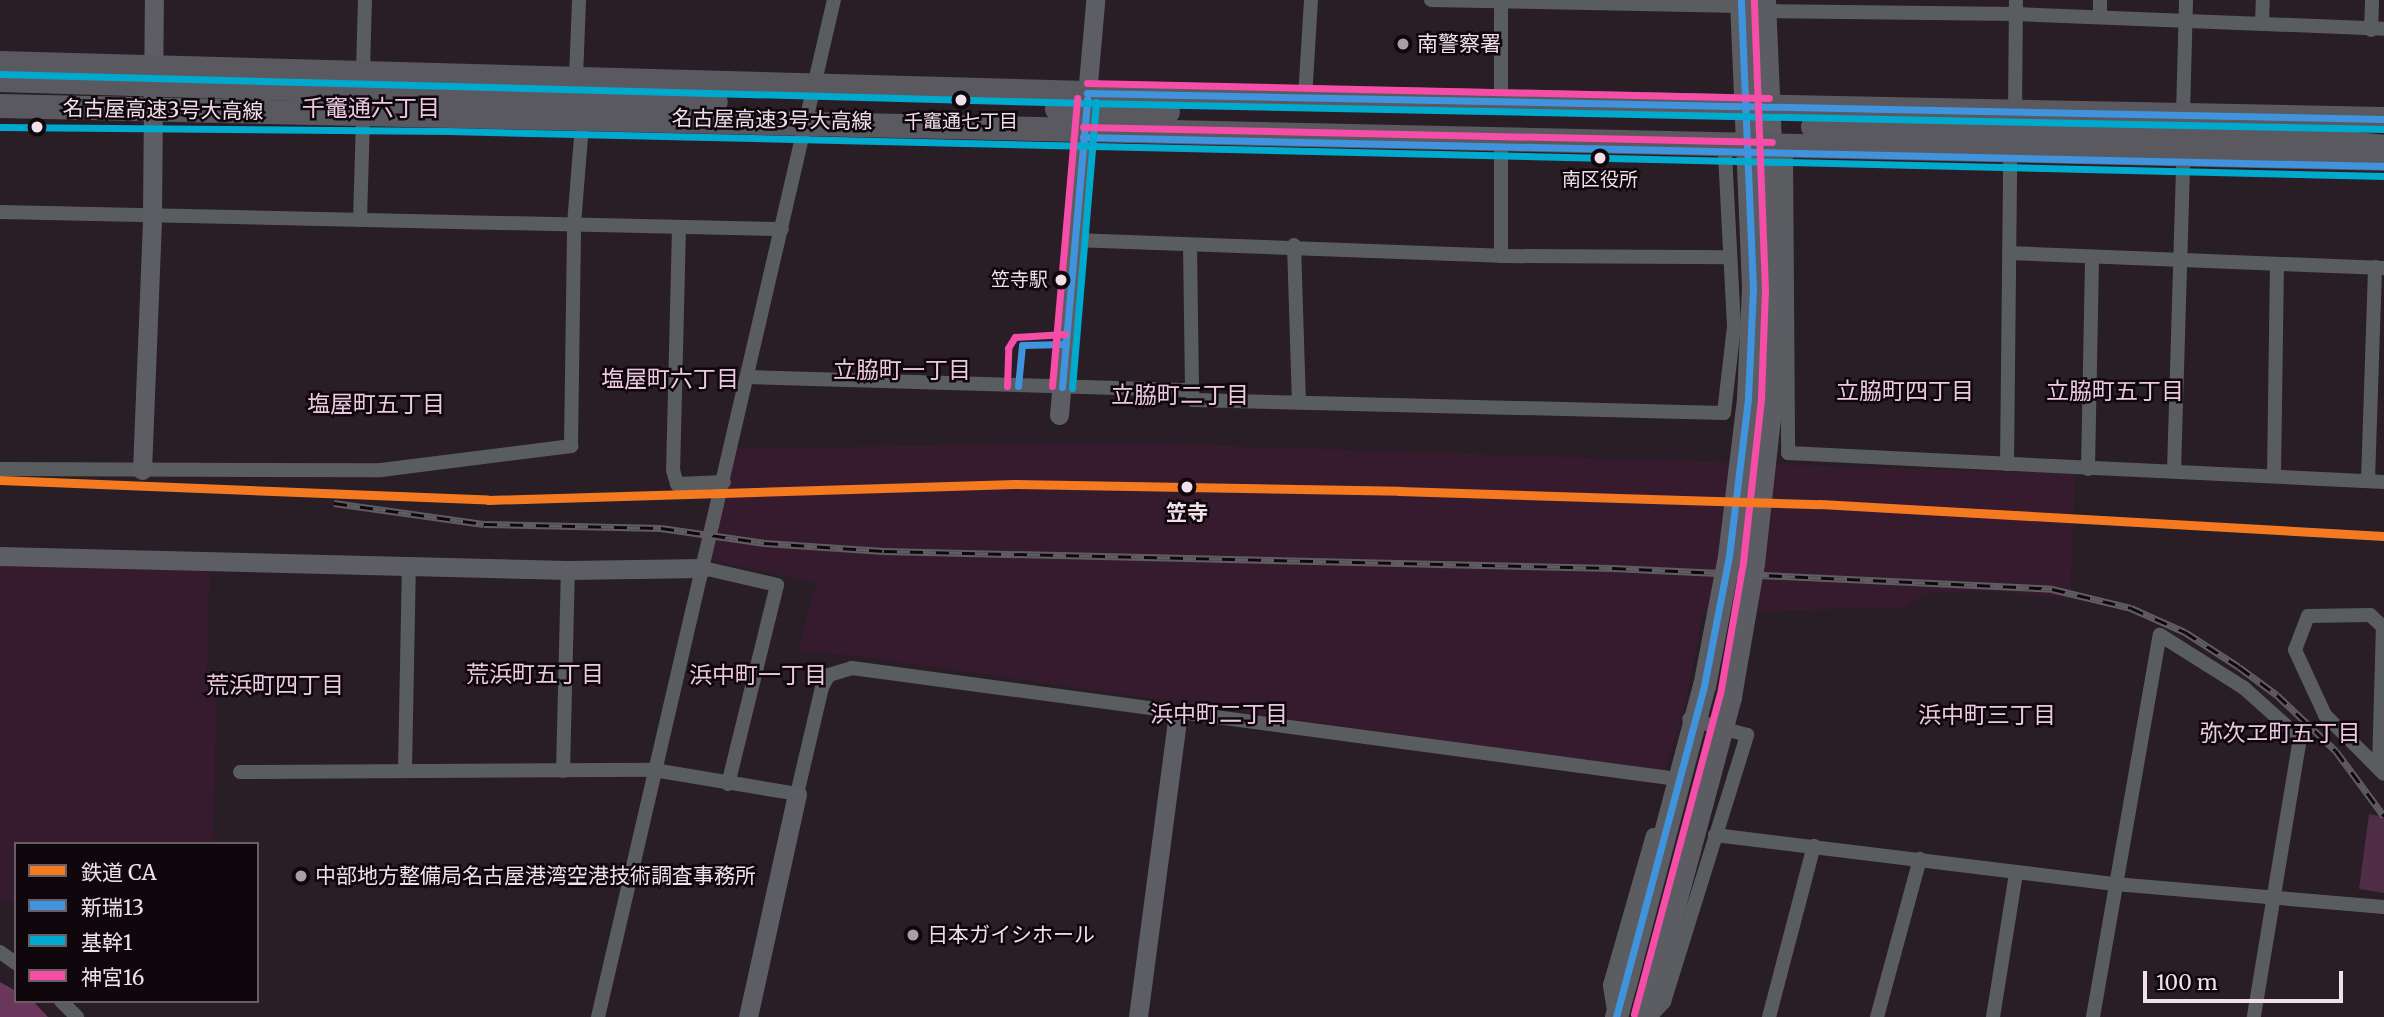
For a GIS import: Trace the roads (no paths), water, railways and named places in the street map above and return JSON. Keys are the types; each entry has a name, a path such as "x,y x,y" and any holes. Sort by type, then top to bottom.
{"highway":[{"path":"0,63 1087,93 2384,119"},
{"name":"名古屋高速3号大高線","path":"0,80 742,102 2384,135"},
{"path":"0,94 540,106 635,126"},
{"name":"名古屋高速3号大高線","path":"0,106 727,119 2384,159"},
{"path":"0,116 363,120 2384,166"},
{"path":"2262,134 2384,146"}],"main road":[{"path":"1644,1017 1730,696 1764,467 1776,290 1779,151 1758,107 1741,3"},
{"path":"1615,1017 1704,687 1729,556 1748,398 1753,289 1735,152 1758,107 1765,6"}],"street":[{"path":"142,470 152,216 150,119 154,0"},
{"path":"363,71 365,0"},
{"path":"576,78 579,0"},
{"path":"598,1017 834,0"},
{"path":"1059,415 1096,0"},
{"path":"1305,98 1311,0"},
{"path":"1431,0 1741,3"},
{"path":"2100,0 2100,17"},
{"path":"2183,115 2186,0"},
{"path":"2262,23 2263,0"},
{"path":"1765,6 2016,7 2100,17 2377,29 2372,0"},
{"path":"1501,1 1501,102"},
{"path":"2015,112 2016,7"},
{"path":"359,220 363,120"},
{"path":"0,470 382,470 571,446 574,224 582,125"},
{"path":"1501,145 1501,256"},
{"path":"1779,151 1788,453 2384,482"},
{"path":"1190,245 1192,400 1724,413 1734,326 1730,257 1735,152"},
{"path":"2007,464 2010,157"},
{"path":"2174,471 2183,161"},
{"path":"0,212 782,229"},
{"path":"679,228 673,470 677,484 723,482"},
{"path":"1074,240 1190,245 1294,245 1501,256 1730,257"},
{"path":"1294,245 1299,401"},
{"path":"2009,253 2379,267 2368,480"},
{"path":"2088,469 2092,258"},
{"path":"2274,476 2277,264"},
{"path":"748,377 1192,390"},
{"path":"0,556 568,570 704,568 777,585 729,784"},
{"path":"405,769 409,566"},
{"path":"563,771 568,570"},
{"path":"2370,615 2383,627 2382,771 2325,715 2295,650 2308,616 2370,615"},
{"path":"2093,1017 2160,635 2244,688 2300,738 2254,1017"},
{"path":"748,1017 822,687 828,675 838,670 852,668 1178,715 1670,778"},
{"path":"1139,1017 1178,715"},
{"path":"1615,1017 1610,985 1686,718 1747,735 1664,1002 1650,1017"},
{"path":"240,772 405,769 654,770 797,794"},
{"path":"1715,835 2115,884 2384,906"},
{"path":"1769,1017 1814,846"},
{"path":"1877,1017 1920,859"},
{"path":"1993,1017 2016,873"},
{"path":"63,1003 76,1017"}],"railway":[{"path":"334,503 484,524 661,528 765,543 884,551 1613,568 2052,589 2131,608 2185,632 2239,667 2277,695 2336,751 2384,816"}],"rail line":[{"name":"CA","path":"0,480 488,500 1015,484 1399,491 1820,504 2384,536"}],"place":[{"name":"南警察署","path":"1403,44"},
{"name":"千竈通七丁目","path":"961,100"},
{"name":"南区役所","path":"1600,158"},
{"name":"笠寺駅","path":"1061,280"},
{"name":"笠寺","path":"1187,487"},
{"name":"中部地方整備局名古屋港湾空港技術調査事務所","path":"301,876"},
{"name":"日本ガイシホール","path":"913,935"}],"district":[{"name":"千竈通六丁目","path":"371,108"},
{"name":"立脇町一丁目","path":"902,370"},
{"name":"塩屋町六丁目","path":"670,379"},
{"name":"立脇町四丁目","path":"1905,391"},
{"name":"立脇町五丁目","path":"2115,391"},
{"name":"立脇町二丁目","path":"1180,395"},
{"name":"塩屋町五丁目","path":"376,404"},
{"name":"荒浜町五丁目","path":"535,674"},
{"name":"浜中町一丁目","path":"758,675"},
{"name":"荒浜町四丁目","path":"275,685"},
{"name":"浜中町二丁目","path":"1219,714"},
{"name":"浜中町三丁目","path":"1987,715"},
{"name":"弥次ヱ町五丁目","path":"2280,733"}]}
